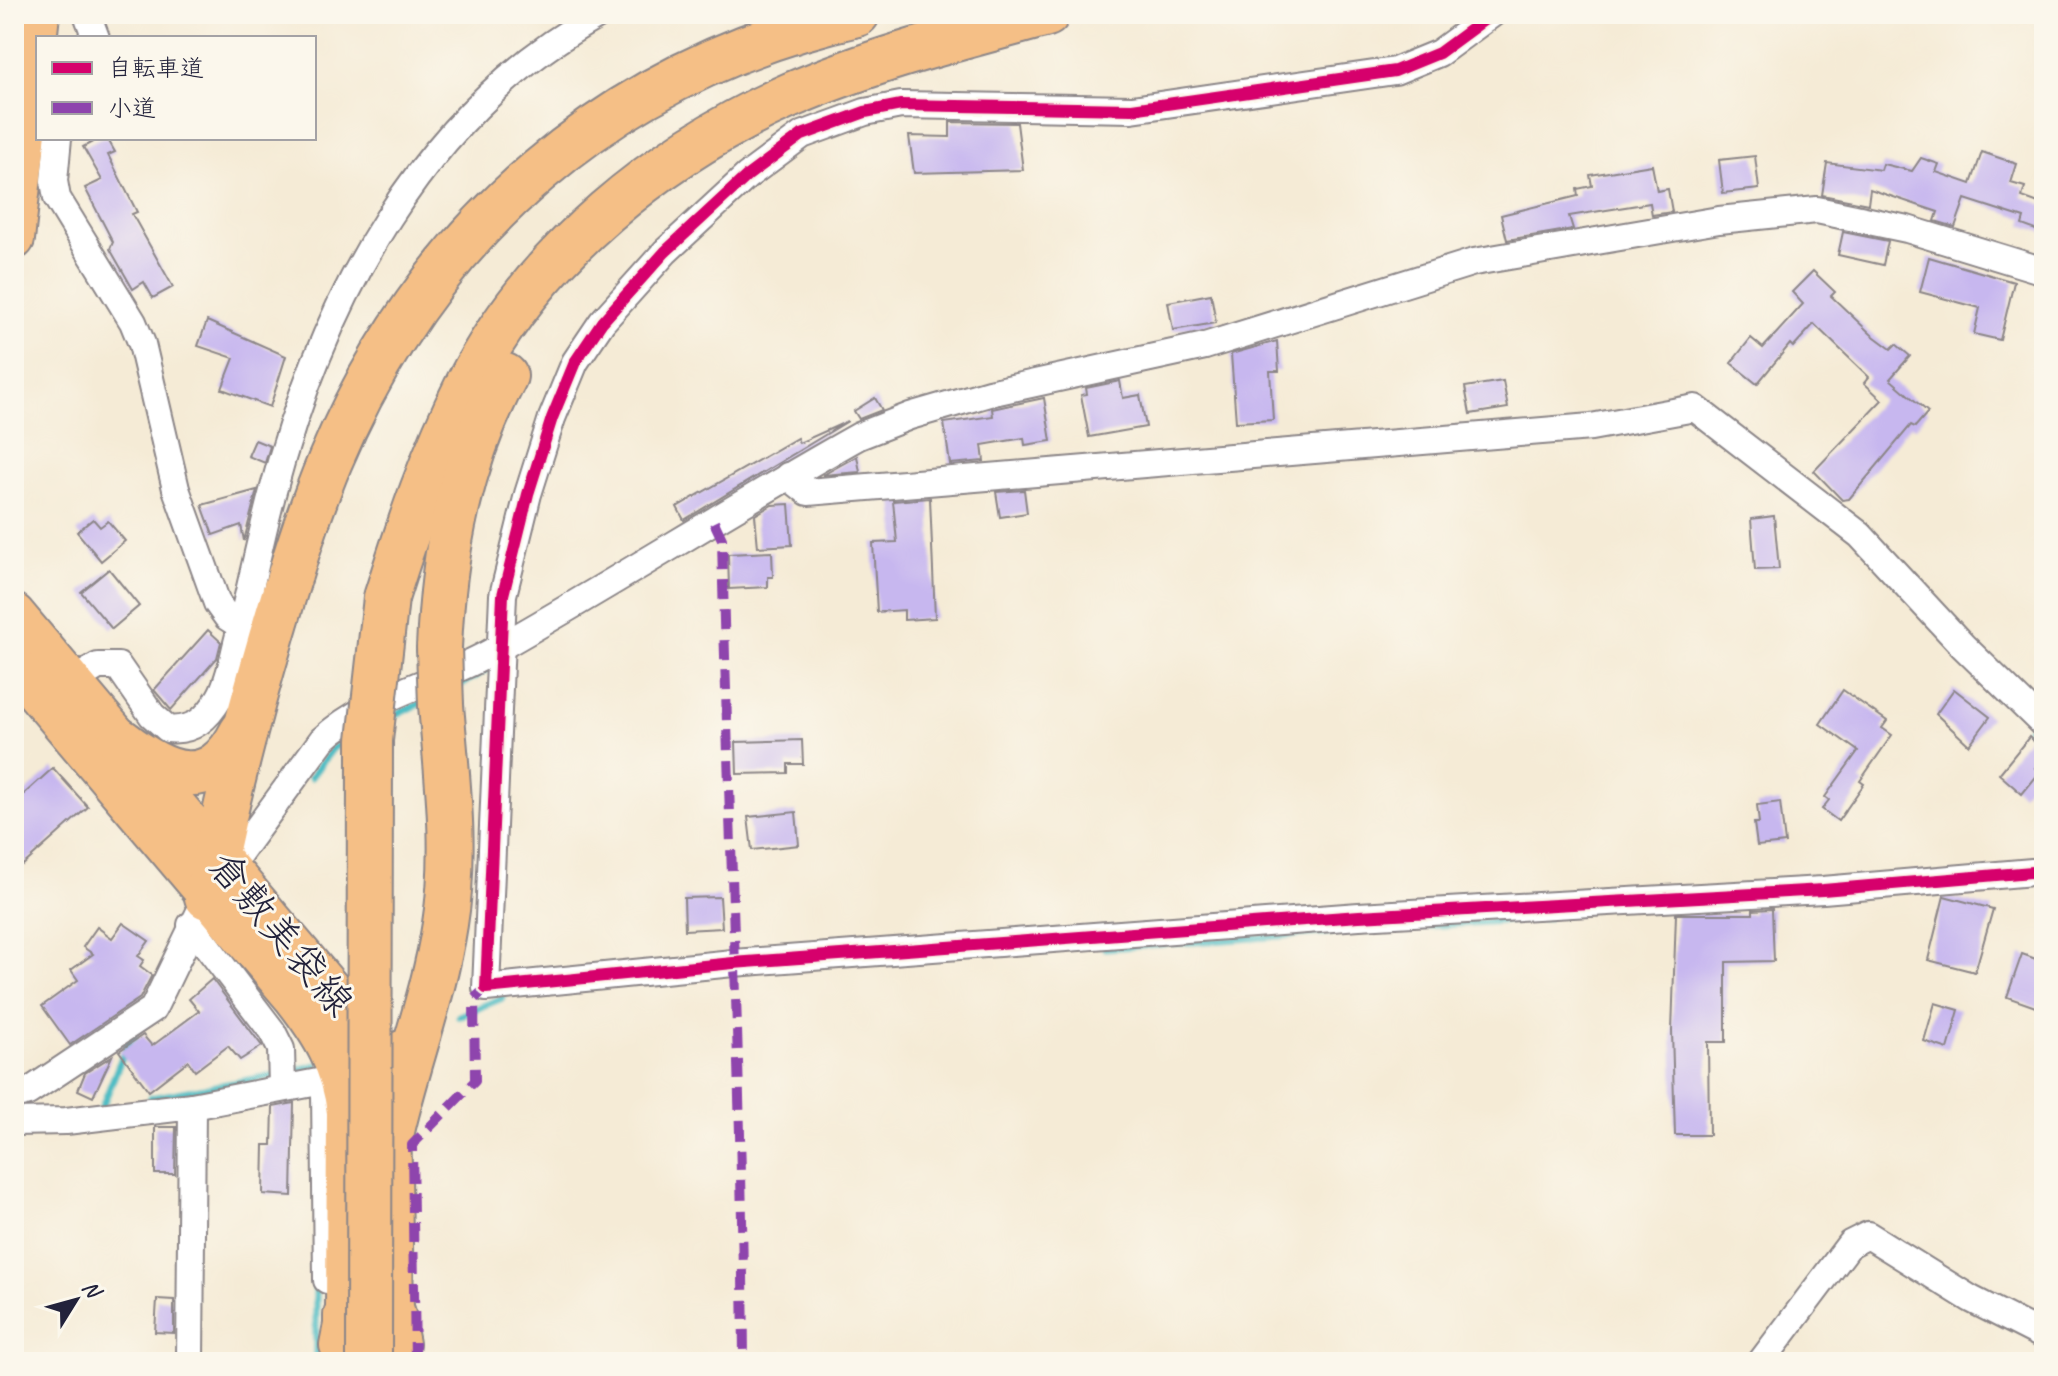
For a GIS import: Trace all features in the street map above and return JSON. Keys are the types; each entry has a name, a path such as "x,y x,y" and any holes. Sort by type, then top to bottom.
{"highway":[{"path":"210,885 245,727 308,517 331,458 392,341 426,289 463,243 548,160 644,96 751,45 805,26 857,14"},
{"path":"369,1362 370,740 397,514 431,410 451,368 499,291 559,221 628,159 714,101 804,59 932,14"},
{"path":"386,598 429,467 469,381 491,344 546,271 610,208 671,164 749,116 842,75 1047,14"},
{"path":"392,1131 440,955 450,885 450,810 439,648 449,537 474,444 515,357 565,282 622,212 671,164"},
{"path":"121,741 158,767 187,774 215,766 236,744 245,727"},
{"path":"332,1050 359,1065 381,1065 405,1050 419,1033"},
{"path":"393,1314 394,1362"},
{"path":"346,1315 346,1362"}],"main road":[{"path":"37,36 39,14"},
{"path":"14,239 36,41"},
{"name":"倉敷美袋線","path":"14,614 121,741 210,885 350,1013 381,1065 390,1101 393,1314 402,1362"},
{"name":"倉敷美袋線","path":"14,666 210,885 332,1050 340,1072 347,1112 346,1315 337,1362"}],"street":[{"path":"87,14 95,36"},
{"path":"71,682 98,666 118,666 159,723 168,729 191,728 206,716 221,695 241,626 273,490 296,419 327,335 369,245 413,179 455,130 541,53 600,14"},
{"path":"1492,14 1439,53 1395,71 1132,109 901,105 865,112 802,135 747,176 665,252 602,322 575,362 528,494 503,595 486,988 780,959 1359,916 1823,890 2044,871"},
{"path":"58,140 54,181 57,198 133,322 142,344 176,489 217,603 227,617 241,626"},
{"path":"14,1096 28,1092 153,1009 210,885 322,740 342,722 361,710 465,666 499,656 788,476 859,436 910,416 989,393 1205,346 1474,262 1665,229 1817,210 1907,229 2044,271"},
{"path":"788,476 808,492 1591,427 1695,408 1860,535 1963,646 2044,725"},
{"path":"210,885 281,1049 283,1078"},
{"path":"14,1122 66,1121 192,1106 283,1078 318,1082 325,1092 326,1362"},
{"path":"190,1362 192,1106"},
{"path":"1761,1362 1850,1244 1868,1235 1971,1299 2044,1336"}],"building":[{"path":"950,122 1017,123 1023,170 914,173 909,136 950,137"},
{"path":"96,140 108,140 115,152 108,155 137,212 132,214 173,287 153,298 144,282 133,289 110,249 113,242 85,188 102,180 83,147"},
{"path":"1982,152 2017,164 2011,183 2025,187 2022,197 2044,205 2044,233 2022,225 2024,218 1965,199 1955,227 1935,221 1938,212 1870,189 1868,204 1822,195 1827,163 1881,170 1883,164 1912,171 1921,158 1939,164 1936,172 1971,184"},
{"path":"1755,156 1759,189 1723,193 1719,160"},
{"path":"1652,165 1657,191 1668,189 1672,212 1652,215 1650,203 1569,216 1573,229 1507,240 1501,215 1578,196 1577,189 1592,186 1590,175"},
{"path":"1843,232 1888,241 1883,265 1838,255"},
{"path":"1929,257 2014,282 2000,340 1974,334 1980,308 1920,292"},
{"path":"1813,271 1835,292 1831,296 1871,334 1891,349 1896,344 1910,356 1890,379 1928,412 1915,427 1911,425 1849,499 1842,500 1814,471 1882,400 1864,383 1869,377 1814,324 1793,347 1790,344 1757,384 1731,363 1751,338 1763,348 1803,304 1792,292"},
{"path":"1211,294 1216,323 1173,330 1168,302"},
{"path":"207,321 286,356 270,407 222,389 234,358 198,346"},
{"path":"1277,341 1279,371 1270,371 1273,420 1236,422 1231,354"},
{"path":"1120,381 1123,398 1140,395 1146,427 1089,437 1081,395 1087,394 1086,388"},
{"path":"1503,381 1508,408 1470,414 1465,387"},
{"path":"875,398 882,410 859,419 854,411"},
{"path":"1044,398 1051,441 1025,445 1024,438 982,445 984,461 950,464 944,423 993,416 992,409"},
{"path":"848,421 684,520 677,507 797,438 799,443"},
{"path":"255,440 270,446 265,463 248,456"},
{"path":"857,456 860,472 823,475"},
{"path":"257,490 244,541 241,525 213,535 202,505"},
{"path":"1024,490 1027,513 1000,517 996,492"},
{"path":"930,498 935,618 904,620 904,610 877,612 873,543 897,542 893,501"},
{"path":"789,504 792,545 758,547 755,515 772,505"},
{"path":"1774,516 1779,569 1755,570 1751,519"},
{"path":"93,519 100,527 108,521 125,541 101,561 77,532"},
{"path":"772,552 773,577 768,577 768,587 729,589 728,554"},
{"path":"109,569 139,606 112,629 81,592"},
{"path":"208,630 221,642 217,658 171,710 154,690"},
{"path":"1954,689 1990,717 1969,745 1936,714"},
{"path":"1843,690 1887,721 1882,728 1892,735 1860,781 1864,784 1838,821 1822,809 1829,800 1825,797 1858,751 1820,724"},
{"path":"2029,737 2044,750 2044,758 2035,768 2040,772 2022,794 1999,774"},
{"path":"802,740 803,764 788,764 788,773 737,774 736,742"},
{"path":"53,768 88,807 23,865 14,855 14,803"},
{"path":"1780,802 1785,843 1757,846 1754,823 1759,823 1757,805"},
{"path":"796,812 799,845 752,850 748,817"},
{"path":"1944,896 1993,909 1975,972 1928,960"},
{"path":"720,897 722,928 685,930 684,898"},
{"path":"1772,909 1774,961 1726,962 1726,1042 1708,1042 1709,1135 1675,1135 1672,1031 1676,914 1753,914 1753,910"},
{"path":"123,923 149,941 138,956 144,960 140,966 152,975 140,998 70,1045 42,1006 78,980 71,970 93,954 83,947 97,927 112,938"},
{"path":"2022,954 2044,962 2044,1010 2007,997"},
{"path":"212,979 262,1046 240,1060 228,1046 195,1071 188,1061 149,1091 119,1051 143,1035 152,1046 199,1011 189,999"},
{"path":"1935,1003 1959,1010 1948,1049 1924,1041"},
{"path":"112,1056 93,1097 78,1090 85,1073"},
{"path":"294,1103 292,1196 263,1194 264,1145 272,1145 273,1107"},
{"path":"155,1127 176,1127 175,1174 155,1174"},
{"path":"157,1299 174,1300 174,1333 155,1332"}],"waterway":[{"path":"455,688 489,668"},
{"path":"389,718 425,701"},
{"path":"2029,728 2044,743"},
{"path":"311,777 333,748 354,737"},
{"path":"1105,948 1547,918"},
{"path":"459,1016 502,998"},
{"path":"102,1107 129,1039 134,1036"},
{"path":"289,1072 317,1065"},
{"path":"151,1098 276,1075"},
{"path":"316,1281 316,1362"}],"marked path":[{"path":"714,522 722,539 741,1156 744,1362"},
{"path":"415,1362 412,1145 475,1081 474,999 486,988"}],"cycle path":[{"path":"1492,14 1439,53 1395,71 1132,109 901,105 865,112 802,135 747,176 665,252 602,322 575,362 552,418 528,494 503,595 486,988 733,963 1359,916 1823,890 2044,871"}]}
